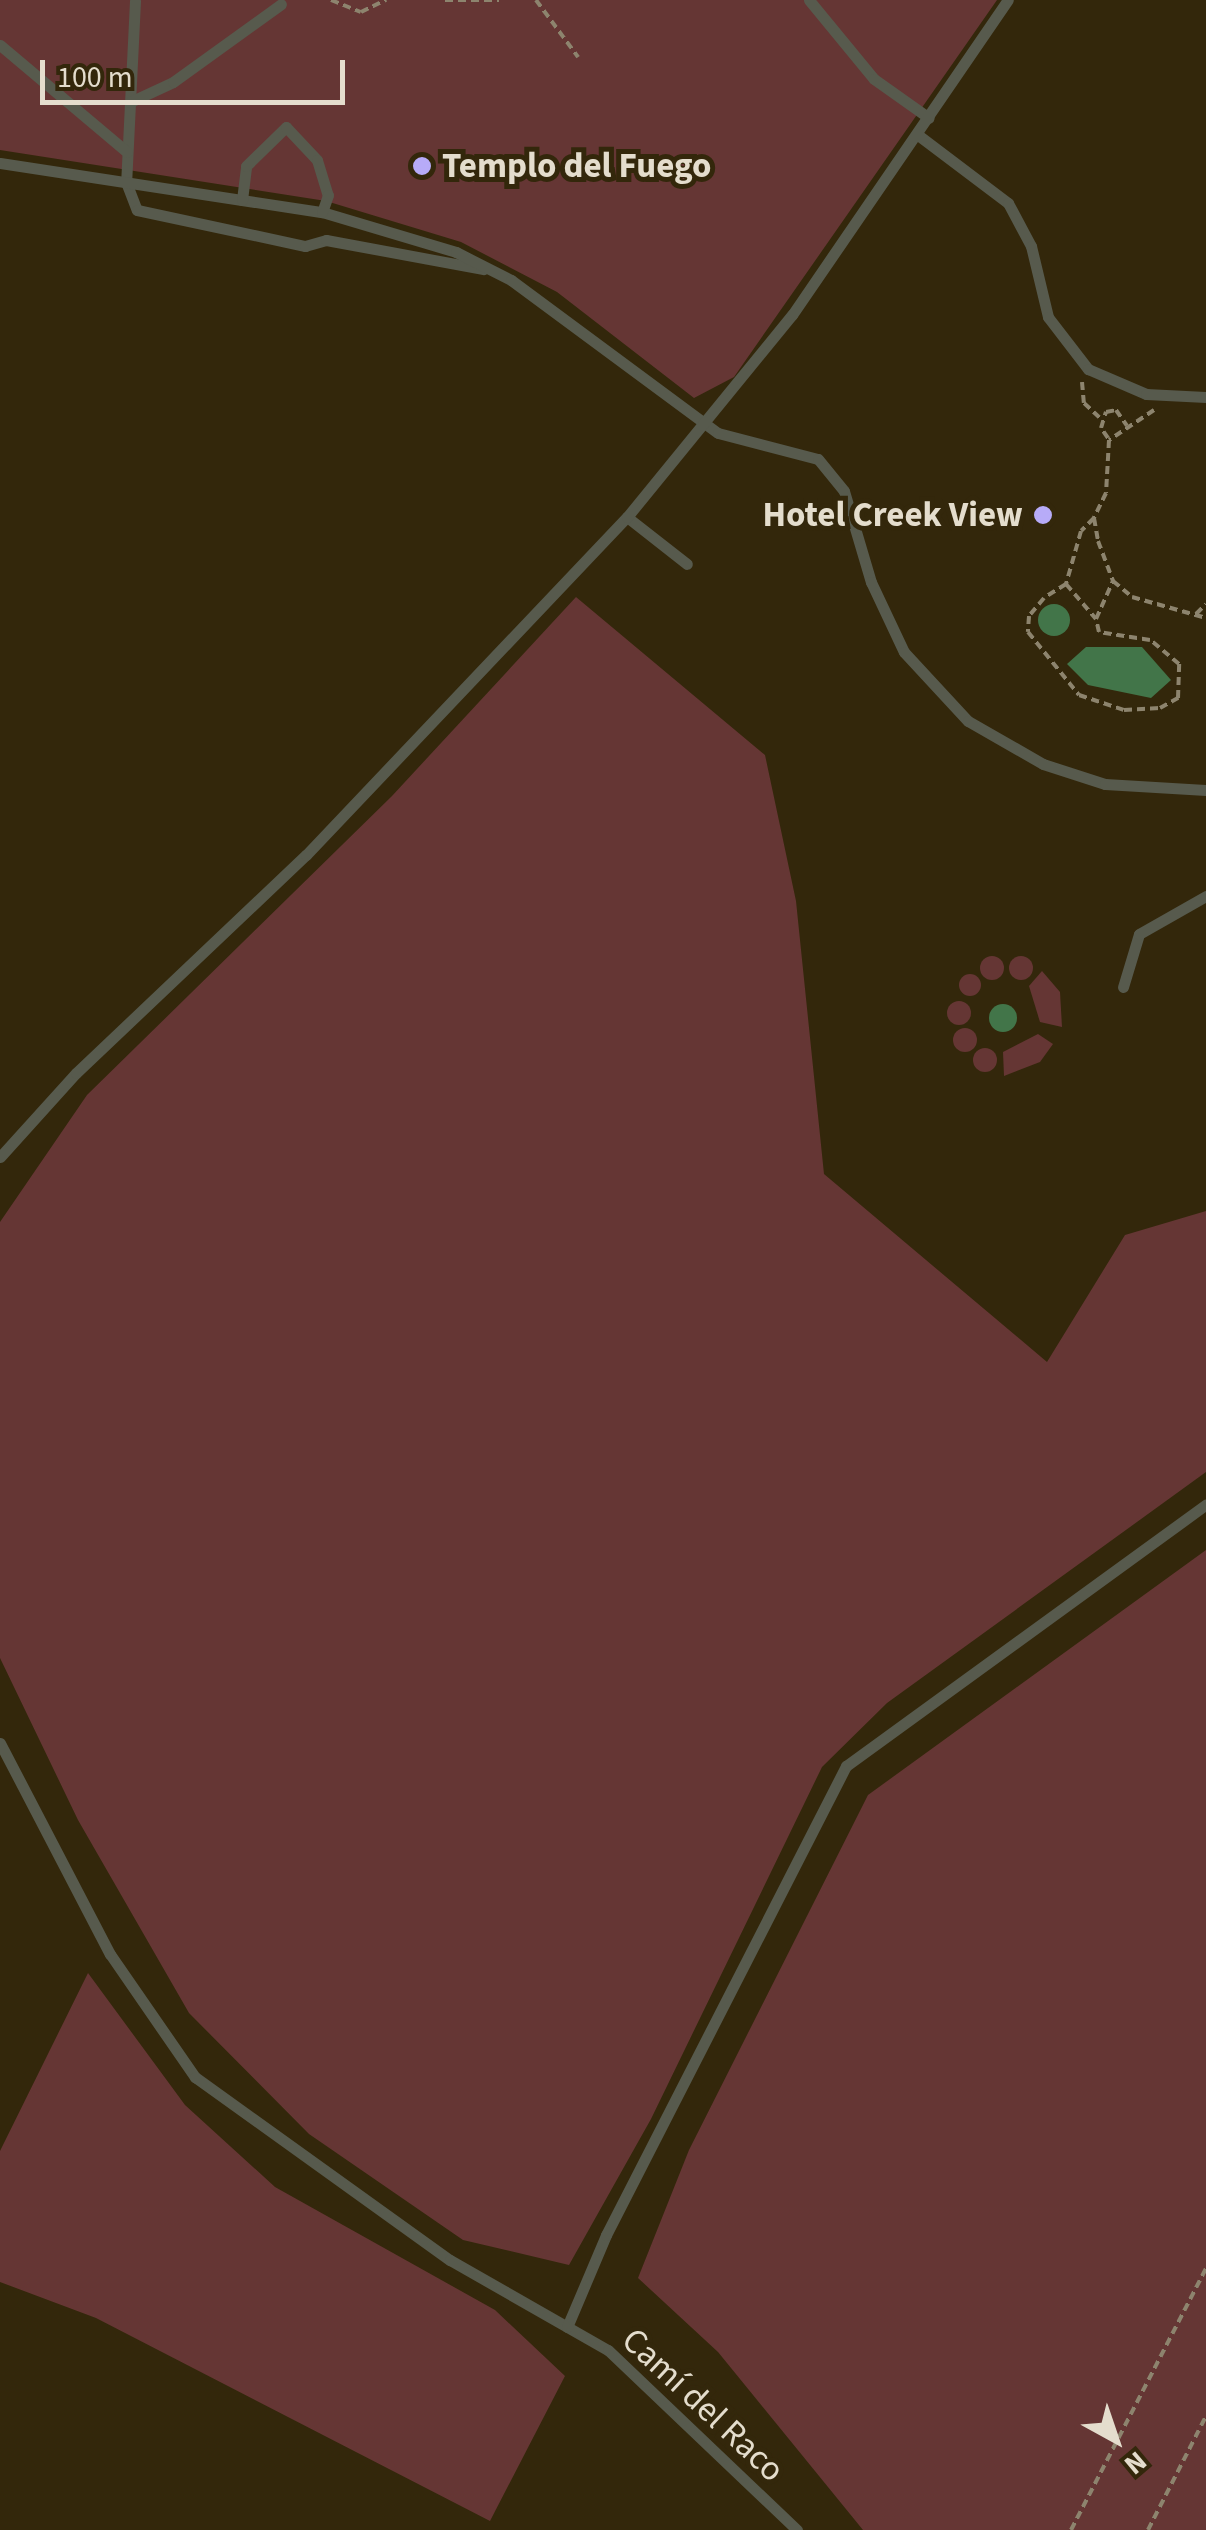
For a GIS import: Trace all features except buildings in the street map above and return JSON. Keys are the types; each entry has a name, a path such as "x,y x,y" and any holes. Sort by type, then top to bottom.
{"lane":[{"path":"809,0 874,80 929,118"},
{"path":"0,1157 76,1073 306,854 627,517 792,315 1008,0"},
{"path":"135,1 126,182 137,210 305,246 326,240 492,270"},
{"path":"130,102 174,82 281,4"},
{"path":"0,45 127,152"},
{"path":"242,200 246,166 286,127 317,160 328,195 322,212"},
{"path":"918,136 1008,204 1031,246 1048,317 1088,369 1160,397 1206,397"},
{"path":"0,163 322,212 456,252 492,270 610,348 704,425 818,459 844,492 871,582 904,652 968,721 1043,764 1104,784 1206,790"},
{"path":"627,517 687,564"},
{"path":"1123,987 1139,934 1206,896"},
{"path":"567,2327 606,2236 846,1766 1206,1504"},
{"name":"Camí del Raco","path":"0,1743 110,1954 195,2076 450,2260 608,2350 797,2530"}],"path":[{"path":"331,0 361,12 386,0"},
{"path":"444,0 499,0"},
{"path":"536,0 578,57"},
{"path":"1066,584 1096,618 1099,632 1150,640 1167,650 1179,664 1178,698 1160,708 1124,710 1078,695 1061,679 1028,632 1036,607 1066,584 1082,531 1094,518 1106,493 1110,440 1102,419 1080,392 1088,369"},
{"path":"1110,440 1123,436 1127,426 1154,410 1160,397"},
{"path":"1102,419 1116,410 1127,426"},
{"path":"1094,518 1114,581 1154,607 1206,618"},
{"path":"1096,618 1114,581"},
{"path":"1196,614 1206,604"},
{"path":"1070,2530 1206,2269"},
{"path":"1148,2530 1206,2416"}],"shaded area":[{"path":"0,0 997,0 734,377 694,398 557,292 461,242 326,201 0,150"},
{"path":"576,597 765,755 796,901 824,1174 1047,1362 1125,1235 1206,1211 1206,1472 887,1703 822,1767 651,2119 569,2265 463,2240 309,2134 189,2013 78,1820 0,1658 0,1222 87,1095 392,796"},
{"path":"1054,604 1065,609 1070,620 1065,631 1054,636 1043,631 1038,620 1043,609"},
{"path":"1086,647 1142,647 1171,680 1151,698 1088,685 1067,664"},
{"path":"992,956 1004,968 992,980 980,968"},
{"path":"1021,956 1033,968 1021,980 1009,968"},
{"path":"1042,971 1060,992 1062,1027 1040,1022 1029,986"},
{"path":"970,974 978,977 978,993 970,996 962,993 959,985 962,977"},
{"path":"959,1001 971,1013 959,1025 947,1013"},
{"path":"1003,1004 1013,1008 1017,1018 1013,1028 1003,1032 993,1028 989,1018 993,1008"},
{"path":"965,1028 977,1040 965,1052 953,1040"},
{"path":"1038,1034 1053,1044 1040,1062 1004,1076 1003,1052"},
{"path":"985,1048 997,1060 985,1072 973,1060"},
{"path":"1206,1550 1206,2530 863,2530 718,2352 638,2278 689,2150 868,1795"},
{"path":"88,1973 185,2105 275,2187 495,2310 565,2376 490,2521 96,2318 0,2282 0,2151"}],"place":[{"name":"Templo del Fuego","path":"422,166"},
{"name":"Hotel Creek View","path":"1043,515"}]}
